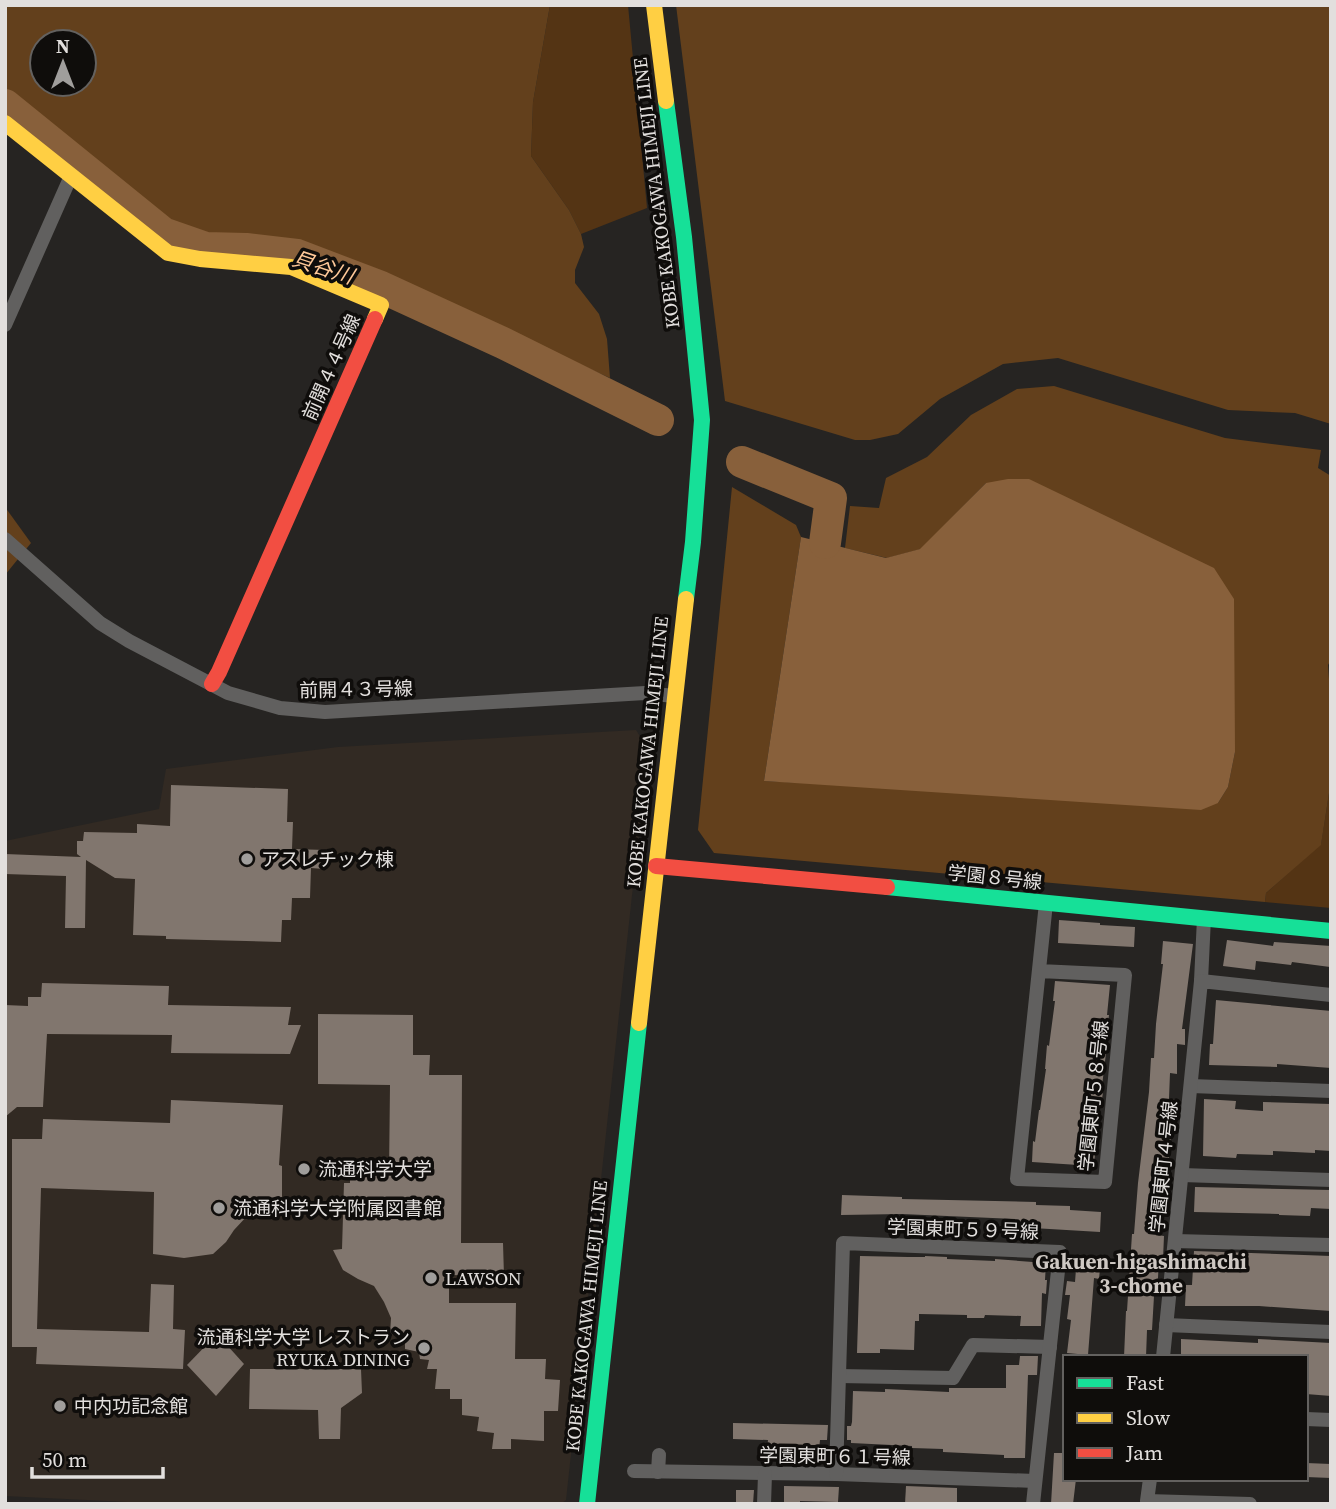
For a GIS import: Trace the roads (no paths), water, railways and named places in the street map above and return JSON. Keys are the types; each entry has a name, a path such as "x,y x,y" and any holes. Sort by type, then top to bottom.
{"street":[{"name":"KOBE KAKOGAWA HIMEJI LINE","path":"587,1504 693,542 702,420 684,237 654,5"},
{"name":"前開４４号線","path":"5,123 168,253 200,259 291,267 381,305 212,684"},
{"path":"5,325 71,176"},
{"name":"前開４３号線","path":"5,539 100,623 129,641 228,693 281,708 326,712 645,693 674,696"},
{"name":"学園８号線","path":"656,866 1331,930"},
{"name":"学園東町５８号線","path":"1039,971 1125,975 1105,1182 1017,1179 1046,903"},
{"name":"学園東町４号線","path":"1163,1355 1201,981 1204,918"},
{"path":"1201,981 1331,995"},
{"path":"1191,1086 1331,1091"},
{"path":"1182,1175 1331,1180"},
{"path":"1175,1241 1331,1245"},
{"name":"学園東町５９号線","path":"836,1474 843,1243 1060,1252 1033,1504"},
{"path":"1166,1325 1331,1332"},
{"path":"839,1376 953,1378 973,1345 1050,1347"},
{"path":"1308,1419 1331,1420"},
{"path":"658,1472 659,1455"},
{"name":"学園東町６１号線","path":"634,1471 1035,1481"},
{"path":"764,1504 765,1474"},
{"path":"1150,1481 1147,1501 1250,1504"}],"waterway":[{"name":"貝谷川","path":"5,105 163,233 206,248 297,255 381,287 503,343 658,420"},
{"name":"貝谷川","path":"742,462 831,498 825,543"}],"place":[{"name":"アスレチック棟","path":"247,859"},
{"name":"流通科学大学","path":"304,1169"},
{"name":"流通科学大学附属図書館","path":"219,1208"},
{"name":"LAWSON","path":"431,1278"},
{"name":"流通科学大学 レストラン RYUKA DINING","path":"424,1348"},
{"name":"中内功記念館","path":"60,1406"}],"district":[{"name":"Gakuen-higashimachi 3-chome","path":"1141,1273"}]}
